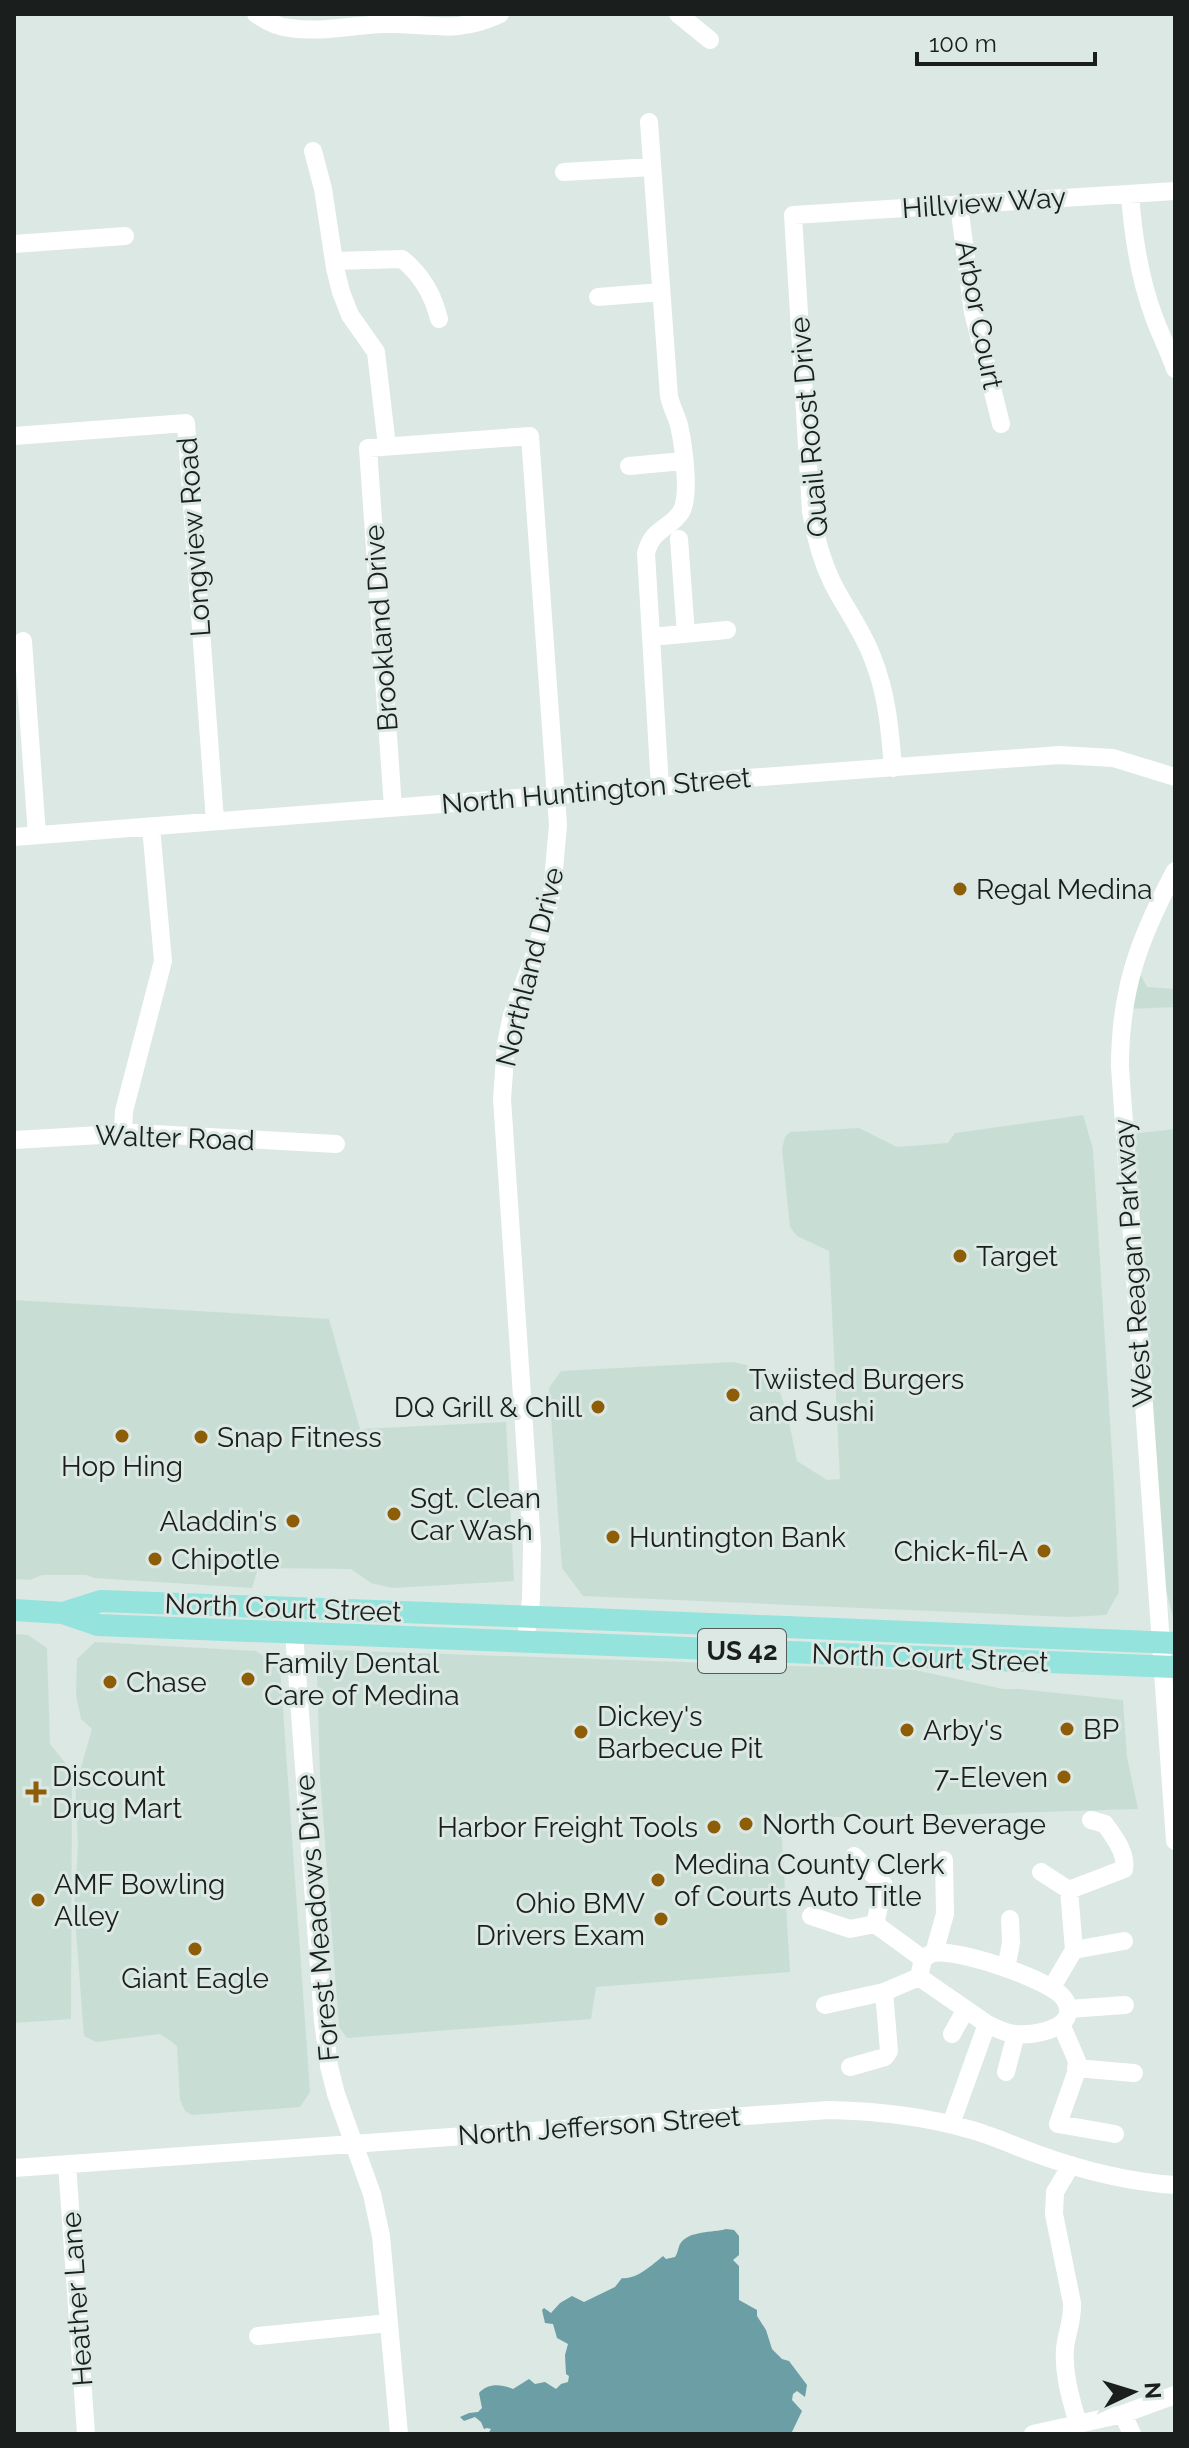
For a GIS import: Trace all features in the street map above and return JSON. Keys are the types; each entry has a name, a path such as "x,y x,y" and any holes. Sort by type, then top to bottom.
{"main road":[{"name":"North Court Street","path":"63,1613 101,1601 1168,1643"},
{"name":"North Court Street","path":"14,1610 63,1613 98,1625 1168,1667"}],"street":[{"path":"256,14 280,27 295,29 382,19 449,28 470,25 500,14"},
{"path":"678,14 710,40"},
{"path":"649,122 669,396 679,424 686,493 684,505 675,518 655,533 646,553 660,787"},
{"name":"Brookland Drive","path":"313,151 323,189 341,292 350,315 376,352 383,414 378,447 393,808"},
{"path":"564,172 652,167"},
{"name":"Hillview Way","path":"793,215 1175,191"},
{"path":"1130,194 1136,252 1144,285 1175,369"},
{"name":"Arbor Court","path":"959,205 970,298 1001,424"},
{"name":"Quail Roost Drive","path":"793,215 811,511 816,537 833,585 860,630 878,673 888,713 893,768"},
{"path":"14,244 125,236"},
{"path":"334,261 402,259 431,292 439,319"},
{"path":"598,297 661,292"},
{"name":"Longview Road","path":"14,436 186,423 215,821"},
{"name":"Northland Drive","path":"378,447 530,436 556,795 557,856 546,922 512,1015 503,1069 502,1099 532,1545 531,1600 525,1642"},
{"path":"629,466 683,461"},
{"path":"679,539 686,634"},
{"path":"651,637 727,630"},
{"path":"23,641 37,835"},
{"name":"North Huntington Street","path":"14,837 1060,755 1088,755 1137,764 1175,777"},
{"path":"123,1133 124,1111 163,961 151,827"},
{"name":"West Reagan Parkway","path":"1175,871 1138,947 1123,1007 1120,1040 1168,1643 1175,1841"},
{"name":"Walter Road","path":"14,1140 123,1133 336,1144"},
{"name":"Forest Meadows Drive","path":"294,1633 323,2021 332,2080 372,2194 381,2236 399,2434"},
{"path":"1069,1890 1124,1869 1125,1862 1105,1824 1091,1820"},
{"path":"854,1856 884,1885 875,1924"},
{"path":"825,2005 884,1992 925,1963 945,1914 944,1860"},
{"path":"1041,1872 1069,1890"},
{"path":"1052,1987 1074,1950 1069,1890"},
{"path":"811,1916 850,1929 875,1924 925,1963 966,2009 987,2024 1016,2034 1051,2030 1064,2017 1125,2005"},
{"path":"1006,1968 1011,1943 1010,1919"},
{"path":"1074,1950 1124,1941"},
{"path":"925,1963 1006,1968 1052,1987 1064,1998 1064,2017 1077,2061 1058,2124 1115,2134"},
{"path":"850,2067 885,2057 889,2051 884,1992"},
{"path":"952,2034 966,2009"},
{"path":"951,2124 987,2024"},
{"path":"1006,2072 1016,2034"},
{"path":"1076,2068 1134,2073"},
{"name":"North Jefferson Street","path":"14,2168 829,2110 903,2115 951,2124 1071,2165 1175,2185"},
{"name":"Heather Lane","path":"67,2164 86,2434"},
{"path":"1071,2165 1055,2192 1054,2214 1072,2303 1065,2346 1066,2380 1078,2424"},
{"path":"258,2336 389,2323"},
{"path":"1033,2434 1123,2414 1175,2395"},
{"path":"1123,2414 1132,2434"}],"shaded area":[{"path":"1139,972 1147,987 1175,989 1175,1007 1129,1009"},
{"path":"1083,1115 1093,1149 1119,1592 1106,1615 1070,1617 583,1596 562,1568 549,1388 561,1371 733,1362 772,1371 787,1412 797,1461 827,1480 840,1479 829,1251 797,1236 790,1227 782,1149 790,1132 859,1128 897,1147 948,1143 955,1133"},
{"path":"1175,1129 1175,1626 1164,1581 1132,1134"},
{"path":"14,1300 329,1319 360,1429 506,1422 514,1581 392,1588 371,1583 351,1569 258,1568 252,1588 86,1575 42,1575 30,1580 14,1579"},
{"path":"14,1634 28,1635 47,1648 50,1744 72,1771 71,2019 14,2023"},
{"path":"95,1642 256,1651 280,1667 310,2092 300,2107 192,2115 185,2111 180,2100 177,2046 172,2042 160,2034 96,2042 84,2036 74,1906 78,1847 75,1775 80,1771 92,1729 81,1719 76,1695 77,1659"},
{"path":"330,1650 915,1670 1003,1689 1123,1700 1127,1757 1138,1809 797,1817 781,1823 790,1972 596,1987 591,2019 347,2038 339,2027 320,1776 318,1663"}],"water":[{"path":"734,2230 739,2236 739,2255 733,2260 739,2266 739,2300 757,2310 772,2349 782,2359 789,2361 807,2385 805,2397 797,2391 793,2394 792,2400 802,2411 791,2434 488,2434 491,2429 484,2429 475,2417 464,2421 460,2417 482,2408 479,2393 491,2386 513,2389 529,2379 535,2384 545,2382 556,2389 568,2382 565,2355 568,2344 557,2338 553,2324 545,2323 544,2308 551,2313 572,2296 584,2302 615,2287 622,2278 638,2274 663,2256 666,2259 675,2257 680,2244 689,2236"}],"place":[{"name":"Regal Medina","path":"960,889"},
{"name":"Target","path":"960,1256"},
{"name":"Twiisted Burgers and Sushi","path":"733,1395"},
{"name":"DQ Grill & Chill","path":"598,1407"},
{"name":"Hop Hing","path":"122,1436"},
{"name":"Snap Fitness","path":"201,1437"},
{"name":"Sgt. Clean Car Wash","path":"394,1514"},
{"name":"Aladdin's","path":"293,1521"},
{"name":"Huntington Bank","path":"613,1537"},
{"name":"Chick-fil-A","path":"1044,1551"},
{"name":"Chipotle","path":"155,1559"},
{"name":"Family Dental Care of Medina","path":"248,1679"},
{"name":"Chase","path":"110,1682"},
{"name":"BP","path":"1067,1729"},
{"name":"Arby's","path":"907,1730"},
{"name":"Dickey's Barbecue Pit","path":"581,1732"},
{"name":"7-Eleven","path":"1064,1777"},
{"name":"Discount Drug Mart","path":"36,1792"},
{"name":"North Court Beverage","path":"746,1824"},
{"name":"Harbor Freight Tools","path":"714,1827"},
{"name":"Medina County Clerk of Courts Auto Title","path":"658,1880"},
{"name":"AMF Bowling Alley","path":"38,1900"},
{"name":"Ohio BMV Drivers Exam","path":"661,1919"},
{"name":"Giant Eagle","path":"195,1949"}]}
